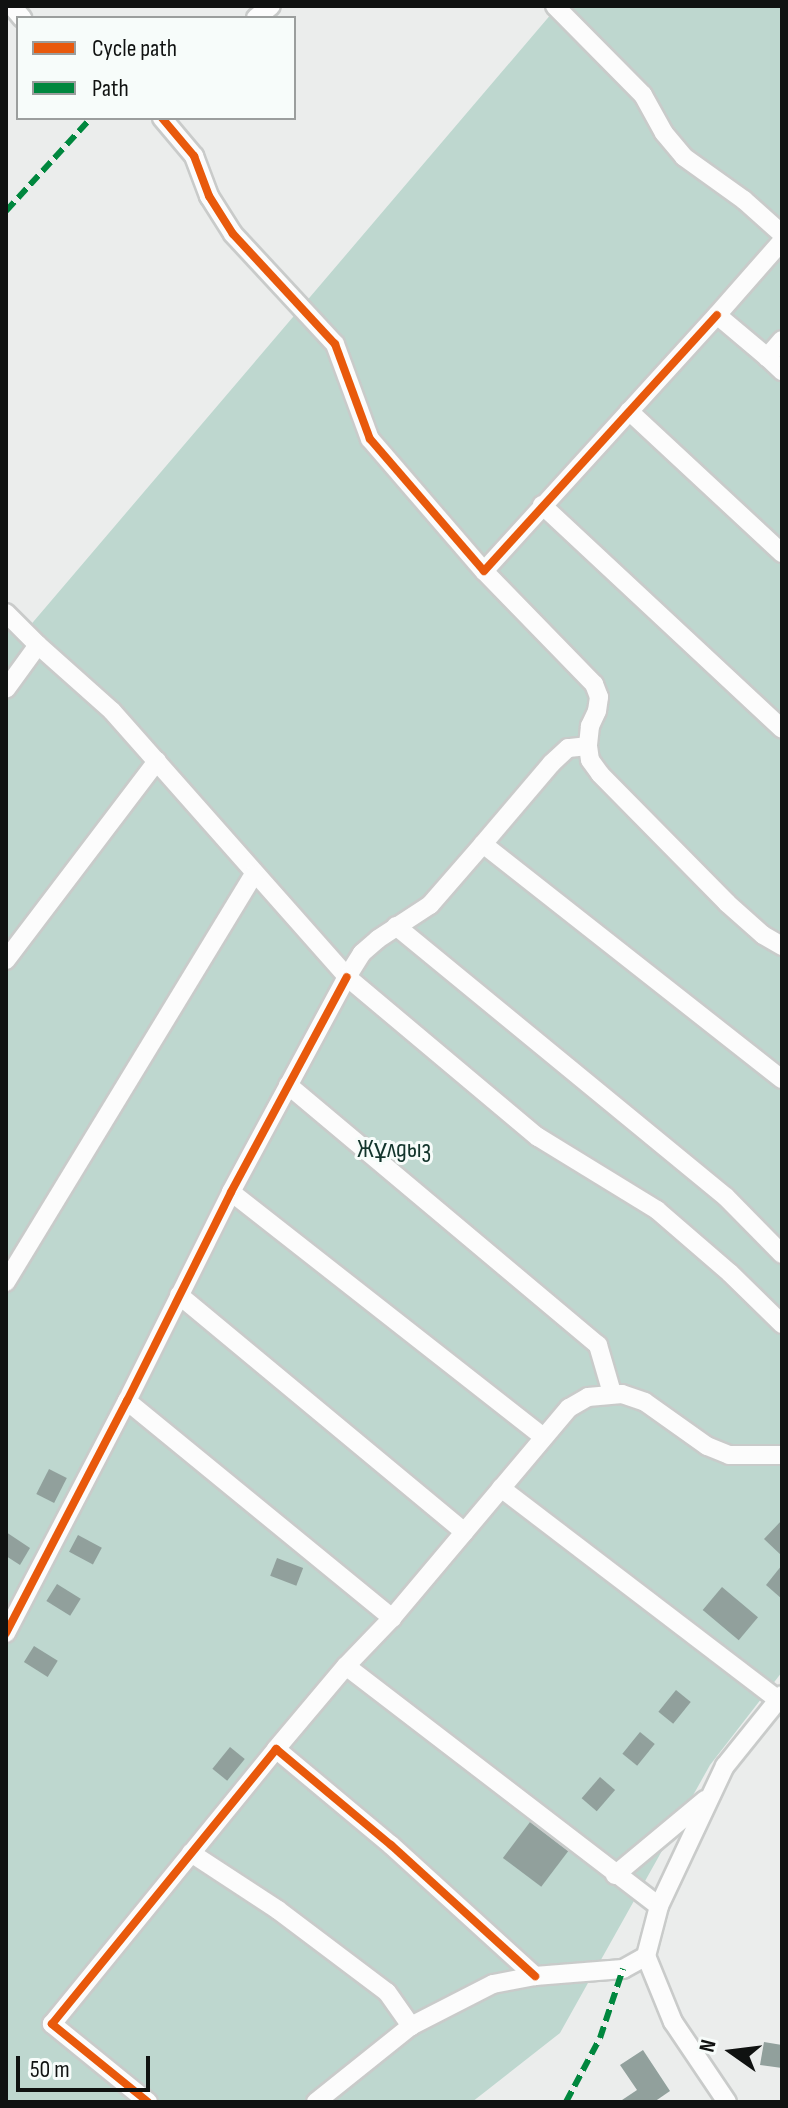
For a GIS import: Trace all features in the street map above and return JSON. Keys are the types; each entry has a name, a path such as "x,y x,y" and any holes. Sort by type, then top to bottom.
{"street":[{"path":"555,6 643,95 664,133 684,157 724,184 782,234"},
{"path":"164,120 194,156 209,196 233,234 335,344 370,439 484,571 594,684 599,697 590,726 590,760 608,783 727,903 763,935 782,946"},
{"path":"484,571 782,241"},
{"path":"717,315 782,371"},
{"path":"767,357 782,340"},
{"path":"629,411 782,553"},
{"path":"542,505 782,729"},
{"path":"6,613 112,711 347,977 538,1137 657,1210 730,1273 782,1324"},
{"path":"6,689 38,645"},
{"path":"6,1633 231,1192 362,953 396,926 430,905 568,748 588,746"},
{"path":"6,960 157,761"},
{"path":"483,844 782,1079"},
{"path":"6,1282 254,874"},
{"path":"396,926 726,1197 781,1253"},
{"path":"288,1085 598,1345 612,1393"},
{"path":"231,1192 543,1437"},
{"path":"179,1295 464,1532"},
{"path":"148,2102 52,2024 276,1749 346,1666 392,1618 569,1408 588,1397 612,1393 645,1402 707,1446 729,1455 782,1455"},
{"path":"127,1401 392,1618"},
{"path":"501,1488 780,1697 725,1766 659,1906 646,1956 673,2022 727,2102"},
{"path":"346,1666 659,1906"},
{"path":"276,1749 391,1845 535,1976"},
{"path":"615,1875 710,1796"},
{"path":"191,1853 278,1910 387,1992 411,2026"},
{"path":"316,2102 411,2026 493,1984 535,1976 623,1969 646,1956"}],"green space":[{"name":"Жұлдыз","path":"558,6 782,6 782,1672 710,1765 560,2033 472,2102 6,2102 6,610 28,628"}],"building":[{"path":"49,1469 67,1478 54,1503 36,1494"},
{"path":"782,1520 782,1556 764,1539"},
{"path":"6,1532 30,1548 20,1565 6,1556"},
{"path":"78,1535 102,1548 93,1564 69,1552"},
{"path":"277,1558 303,1568 296,1586 270,1576"},
{"path":"782,1565 782,1599 766,1585"},
{"path":"57,1584 81,1599 70,1616 46,1601"},
{"path":"722,1587 758,1617 739,1640 703,1610"},
{"path":"34,1646 58,1661 48,1677 24,1662"},
{"path":"676,1690 691,1702 673,1724 658,1712"},
{"path":"640,1732 655,1744 637,1766 622,1754"},
{"path":"230,1747 245,1759 227,1781 212,1769"},
{"path":"600,1777 615,1790 597,1811 582,1798"},
{"path":"530,1822 568,1851 541,1887 503,1858"},
{"path":"764,2042 782,2045 782,2068 760,2065"},
{"path":"643,2050 670,2091 654,2102 619,2102 637,2090 620,2065"}],"marked path":[{"path":"6,211 89,120"},
{"path":"566,2102 600,2038 623,1969"}],"cycle path":[{"path":"164,120 194,156 209,196 233,234 335,344 370,439 484,571 717,315"},
{"path":"6,1633 231,1192 347,977"},
{"path":"148,2102 52,2024 276,1749 391,1845 535,1976"}]}
